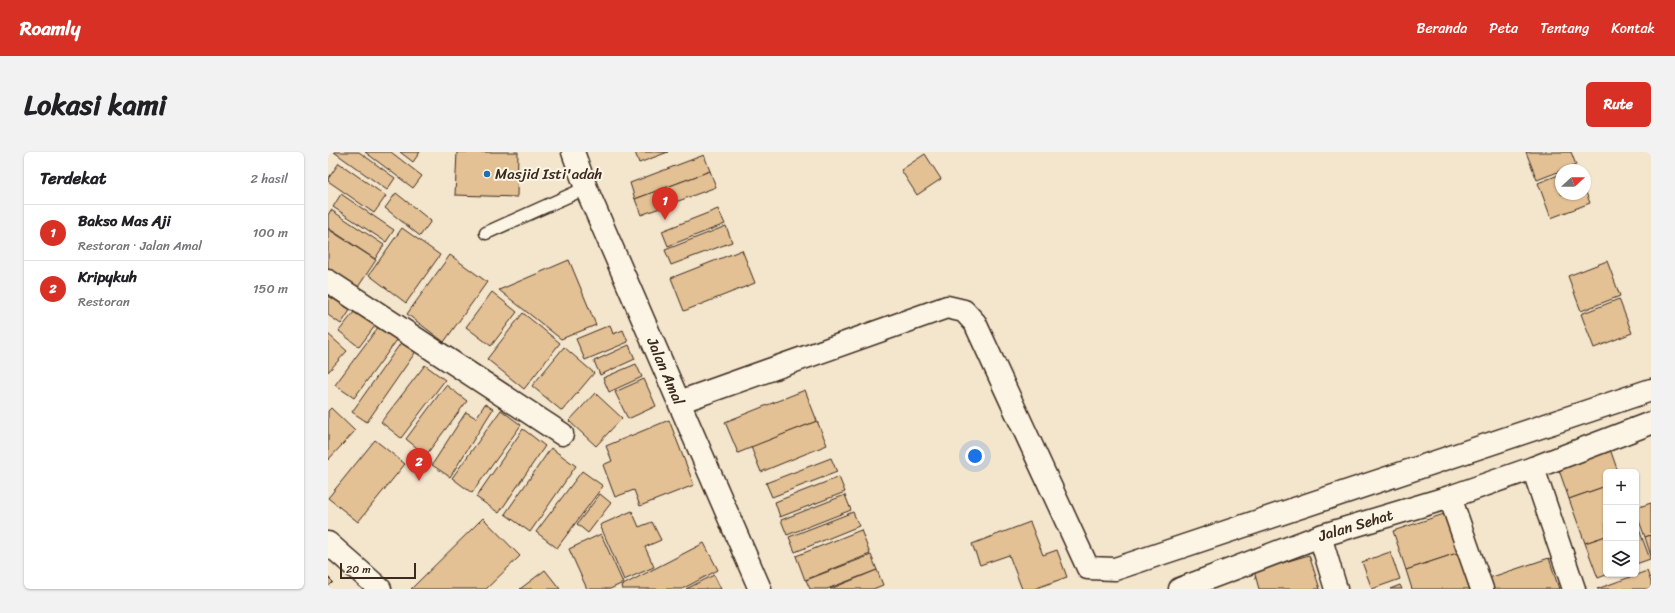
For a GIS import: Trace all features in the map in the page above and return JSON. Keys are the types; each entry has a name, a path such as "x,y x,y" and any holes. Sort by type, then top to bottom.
{"street":[{"name":"Jalan Amal","path":"573,152 586,188 679,402 756,588"},
{"path":"328,281 562,434"},
{"path":"679,402 947,307 964,310 975,323 1088,568 1115,569 1651,390"},
{"name":"Jalan Sehat","path":"1180,589 1320,536 1450,496 1533,468 1651,423"},
{"path":"1533,468 1574,589"},
{"path":"1450,496 1482,589"},
{"path":"1320,536 1336,589"},
{"path":"328,544 380,589"}],"lane":[{"path":"486,233 586,188"}],"building":[{"path":"334,152 359,152 395,178 387,190"},
{"path":"365,152 391,152 422,176 413,188"},
{"path":"400,152 420,152 413,162"},
{"name":"Masjid Isti'adah","path":"457,152 518,152 517,197 455,195"},
{"path":"635,152 668,152 639,163"},
{"path":"1526,152 1571,152 1576,164 1555,164 1555,173 1537,180"},
{"path":"925,154 941,179 917,195 901,170"},
{"path":"704,155 710,171 635,199 630,183"},
{"path":"339,163 386,196 374,213 328,181"},
{"path":"710,171 716,187 641,215 635,199"},
{"path":"1555,176 1555,200 1589,200 1590,203 1551,218 1538,183"},
{"path":"396,193 431,221 420,236 385,208"},
{"path":"341,194 394,230 386,242 333,207"},
{"path":"718,209 725,224 668,246 662,231"},
{"path":"331,210 384,245 375,259 328,228 328,215"},
{"path":"726,226 732,242 671,265 665,250"},
{"path":"402,228 440,255 406,303 369,275"},
{"path":"328,229 376,260 356,290 328,271"},
{"path":"742,250 755,283 684,311 671,278"},
{"path":"450,255 487,282 444,342 407,314"},
{"path":"569,260 596,325 561,339 499,290"},
{"path":"1607,261 1620,296 1581,311 1568,276"},
{"path":"334,288 355,303 341,324 328,315 328,296"},
{"path":"492,292 517,312 491,346 466,327"},
{"path":"1619,299 1632,333 1594,348 1581,314"},
{"path":"358,307 378,322 359,347 339,331"},
{"path":"523,313 560,343 524,389 487,359"},
{"path":"382,322 400,336 354,398 335,385"},
{"path":"610,325 613,334 623,330 628,342 585,360 576,339"},
{"path":"328,334 347,351 328,372"},
{"path":"405,337 419,347 367,422 352,412"},
{"path":"629,345 635,359 600,375 594,361"},
{"path":"564,347 594,373 562,411 532,386"},
{"path":"636,364 642,377 609,392 603,378"},
{"path":"425,365 445,380 401,438 381,422"},
{"path":"644,379 656,406 628,419 615,392"},
{"path":"446,385 467,401 426,455 406,439"},
{"path":"805,390 817,421 738,453 725,422"},
{"path":"595,393 622,418 596,446 569,421"},
{"path":"485,404 493,409 450,477 432,465 466,412 476,418"},
{"path":"331,408 355,431 328,460 328,411"},
{"path":"501,410 521,425 472,493 452,478"},
{"path":"669,420 694,485 640,506 634,490 615,497 603,465 612,461 606,446"},
{"path":"817,421 827,445 761,472 751,447"},
{"path":"523,429 545,446 499,513 476,497"},
{"path":"375,440 405,464 358,522 328,498"},
{"path":"1609,446 1617,469 1603,469 1603,487 1569,499 1557,464"},
{"path":"551,448 576,466 530,532 505,514"},
{"path":"831,458 837,472 772,497 766,483"},
{"path":"582,471 603,486 557,548 536,532"},
{"path":"839,477 845,492 780,517 775,502"},
{"path":"1603,487 1603,537 1585,543 1569,499"},
{"path":"600,494 611,503 588,533 577,524"},
{"path":"845,495 851,510 787,535 781,520"},
{"path":"1651,503 1651,535 1645,537 1639,521 1639,507"},
{"path":"632,511 639,527 652,522 661,540 645,547 654,567 624,580 600,525"},
{"path":"853,512 859,526 795,552 789,537"},
{"path":"1447,513 1460,552 1406,570 1393,531"},
{"path":"483,518 520,556 486,589 411,589"},
{"path":"1030,522 1043,555 1057,550 1067,577 1034,589 1022,589 1009,555 980,565 972,544"},
{"path":"1639,529 1650,559 1639,563"},
{"path":"861,530 870,554 805,580 796,556"},
{"path":"601,534 623,583 610,589 587,589 569,549"},
{"path":"1651,535 1651,556 1645,537"},
{"path":"1603,537 1603,576 1598,578 1585,543"},
{"path":"704,543 718,570 682,589 622,589 621,586"},
{"path":"1390,552 1400,579 1372,589 1362,562"},
{"path":"1460,552 1473,589 1412,589 1406,570"},
{"path":"871,555 877,570 827,589 810,589 806,580"},
{"path":"1309,555 1320,589 1259,589 1254,571"},
{"path":"1549,558 1559,589 1489,589 1486,579"},
{"path":"545,570 560,589 520,589"},
{"path":"877,570 883,585 873,589 830,589"},
{"path":"1647,571 1651,582 1651,589 1597,589 1630,577 1639,577 1639,574"},
{"path":"714,575 721,589 686,589"},
{"path":"328,577 333,582 328,587"},
{"path":"1400,585 1402,589 1390,589"}],"place":[{"name":"Masjid Isti'adah","path":"487,174"},
{"name":"Bakso Mas Aji","path":"665,220"},
{"name":"Kripykuh","path":"419,481"}]}
